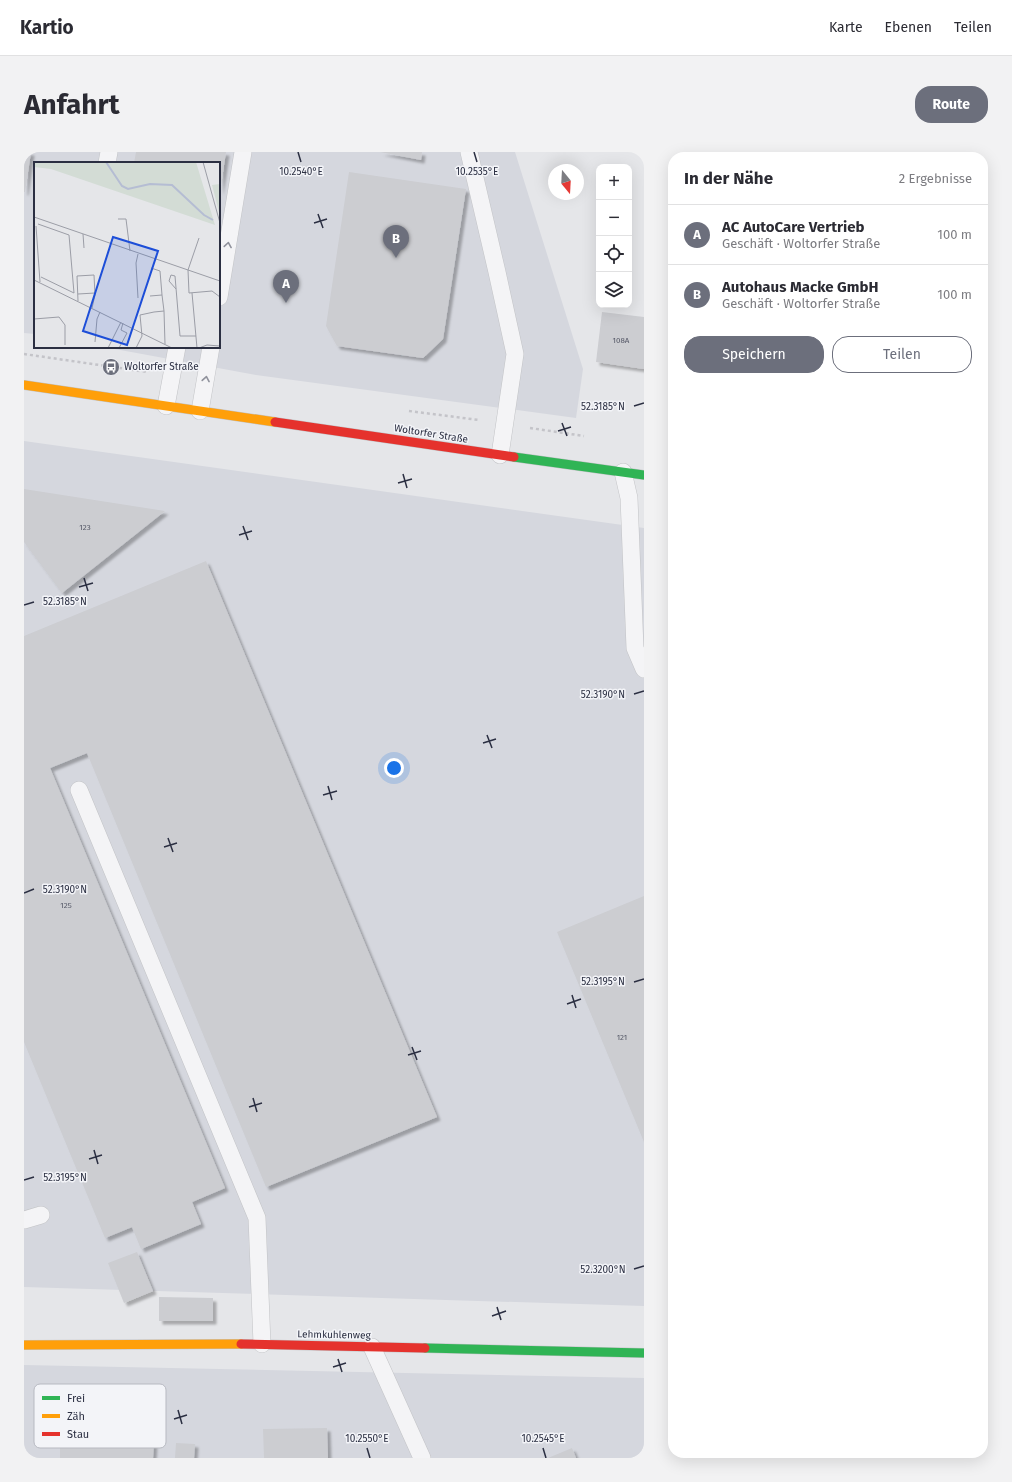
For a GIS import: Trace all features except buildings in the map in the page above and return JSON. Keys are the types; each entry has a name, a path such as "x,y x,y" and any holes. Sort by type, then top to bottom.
{"street":[{"name":"Woltorfer Straße","path":"24,385 500,455 644,474"},
{"name":"Lehmkuhlenweg","path":"24,1345 262,1344 644,1353"}],"lane":[{"path":"107,162 109,152"},
{"path":"220,291 243,152"},
{"path":"469,152 515,354 500,455"},
{"path":"166,406 177,348"},
{"path":"200,411 211,348"},
{"path":"623,472 629,498 635,648 644,670"},
{"path":"79,790 257,1218 262,1344"},
{"path":"24,1220 41,1215"},
{"path":"372,1347 422,1458"}],"path":[{"path":"24,354 172,376"},
{"path":"404,410 592,437"}],"shaded area":[{"path":"24,152 515,152 583,369 576,418 256,375 109,348 220,348 220,162 34,162 34,334 24,333"},
{"path":"24,441 644,528 644,1306 24,1287"},
{"path":"24,1365 644,1378 644,1458 24,1458"}],"traffic: fast":[{"path":"514,457 644,475"},
{"path":"425,1348 644,1353"}],"traffic: slow":[{"path":"24,385 275,422"},
{"path":"24,1345 241,1344"}],"traffic: jam":[{"path":"275,422 514,457"},
{"path":"241,1344 425,1348"}],"place":[{"name":"Autohaus Macke GmbH","path":"396,258"},
{"name":"AC AutoCare Vertrieb","path":"286,303"},
{"name":"Woltorfer Straße","path":"111,367"}]}
